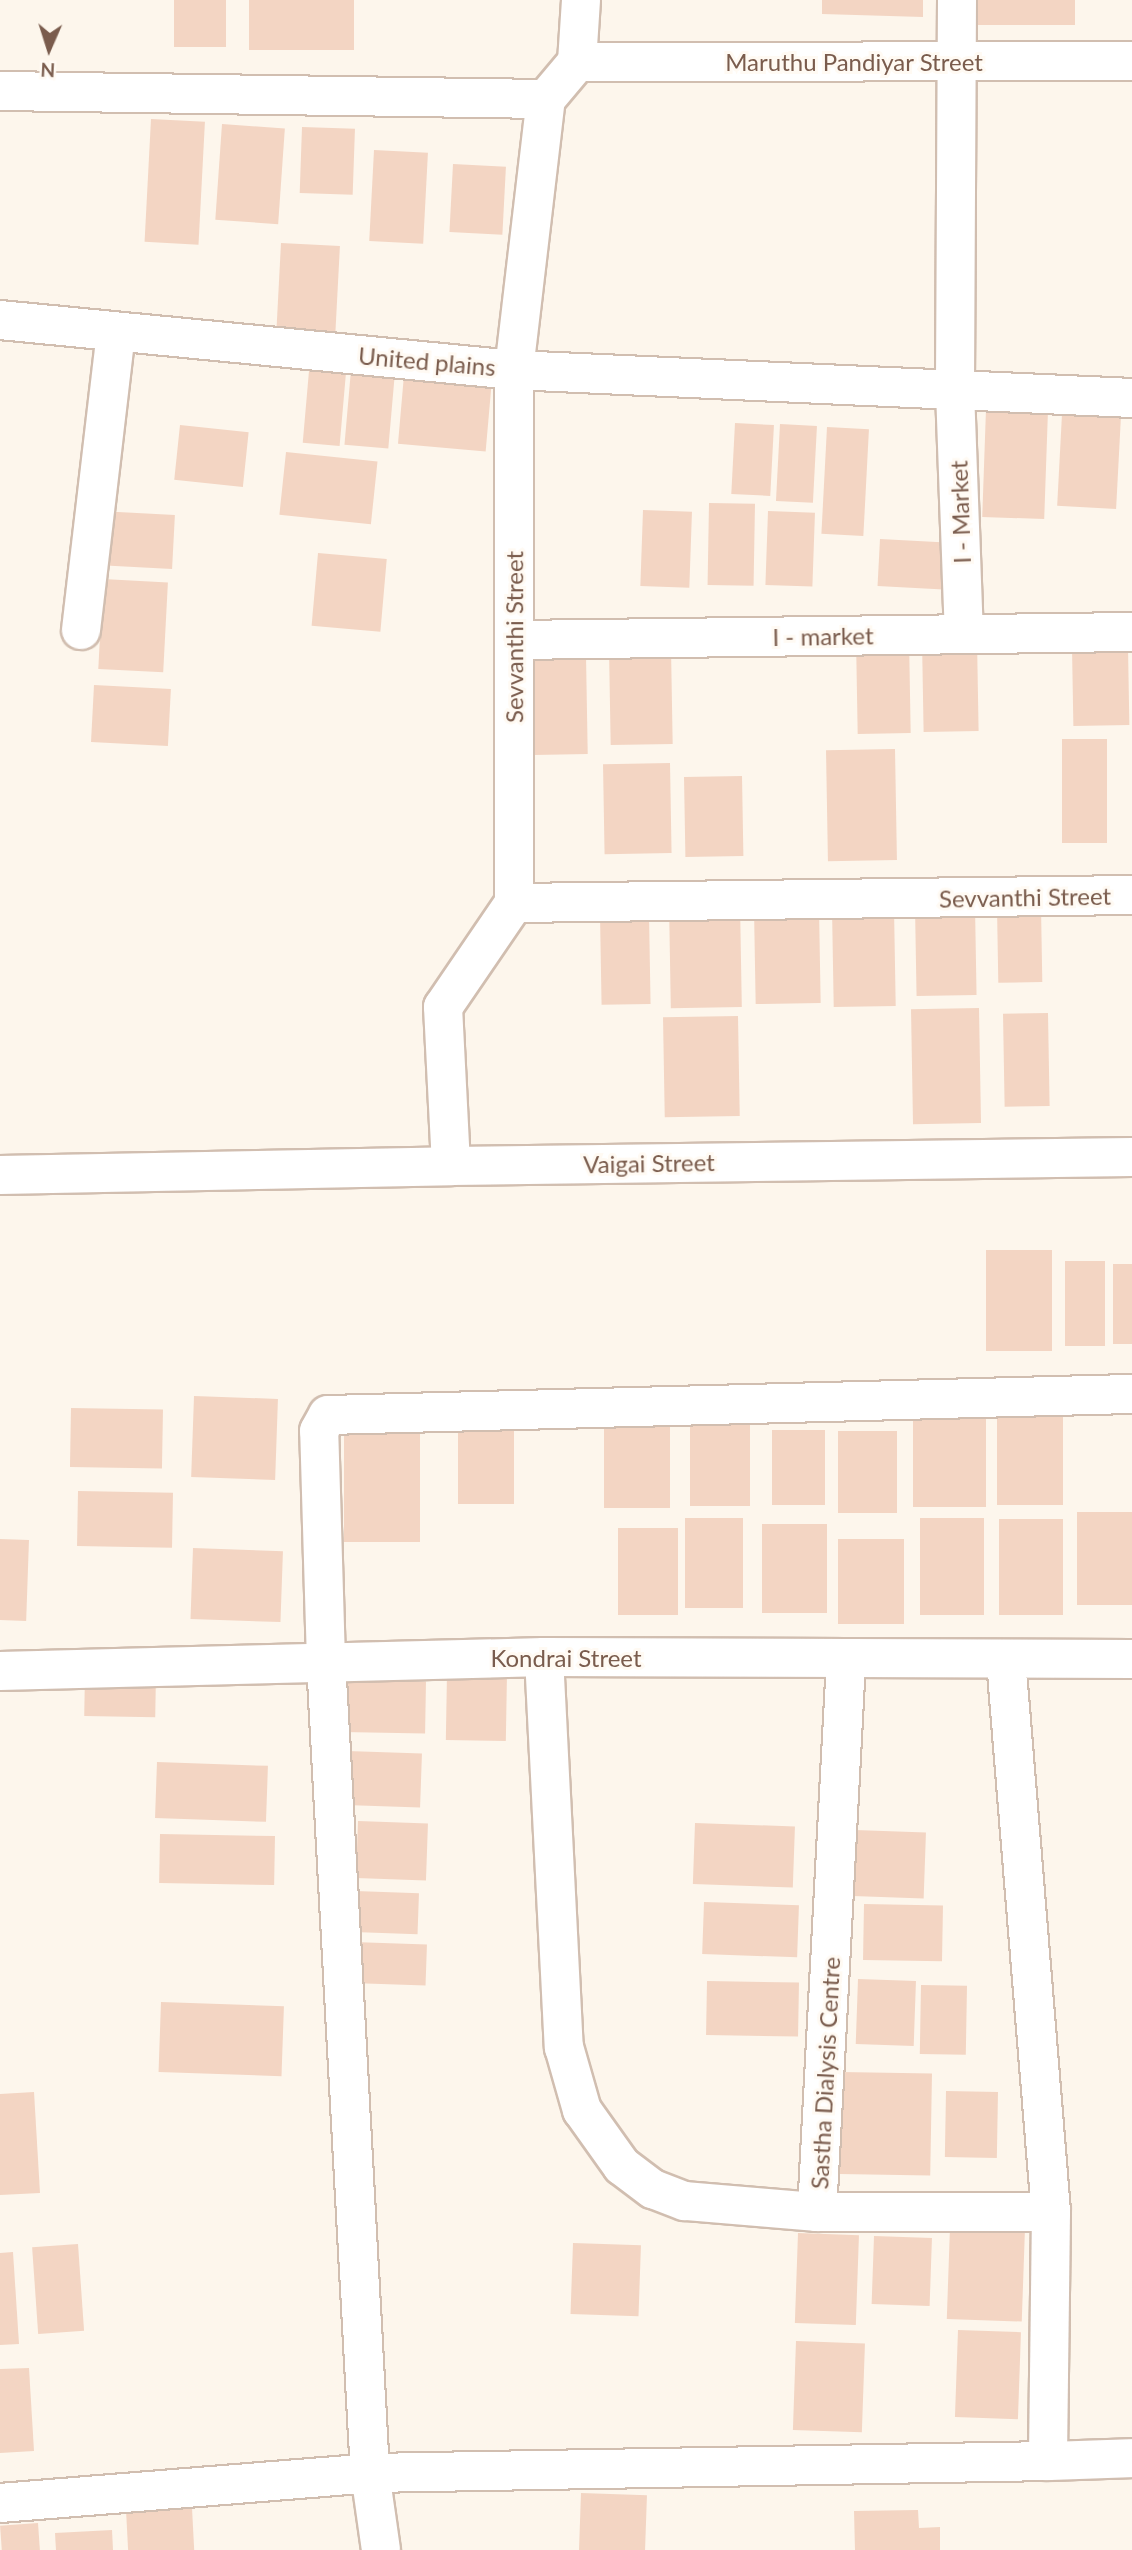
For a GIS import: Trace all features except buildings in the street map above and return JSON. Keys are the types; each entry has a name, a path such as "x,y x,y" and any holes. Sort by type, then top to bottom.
{"street":[{"path":"0,91 546,99 577,62 581,0"},
{"name":"I - Market","path":"957,0 955,391 964,634"},
{"name":"Maruthu Pandiyar Street","path":"577,62 1132,61"},
{"name":"United plains","path":"0,320 514,370 546,99"},
{"path":"81,630 116,331"},
{"path":"514,370 1131,398"},
{"name":"Sevvanthi Street","path":"514,370 514,903 1132,895"},
{"name":"I - market","path":"514,639 1132,632"},
{"path":"451,1166 443,1007 514,903"},
{"name":"Vaigai Street","path":"0,1175 1132,1157"},
{"path":"381,2550 370,2473 326,1661 319,1431 328,1415 354,1410 1132,1394"},
{"path":"544,1657 564,2047 582,2110 622,2166 653,2189 685,2202 817,2212"},
{"name":"Kondrai Street","path":"0,1671 544,1657 846,1661 1132,1658"},
{"path":"1006,1660 1051,2212 1048,2461"},
{"name":"Sastha Dialysis Centre","path":"846,1661 817,2212 1051,2212"},
{"path":"0,2502 370,2473 1132,2458"}]}
